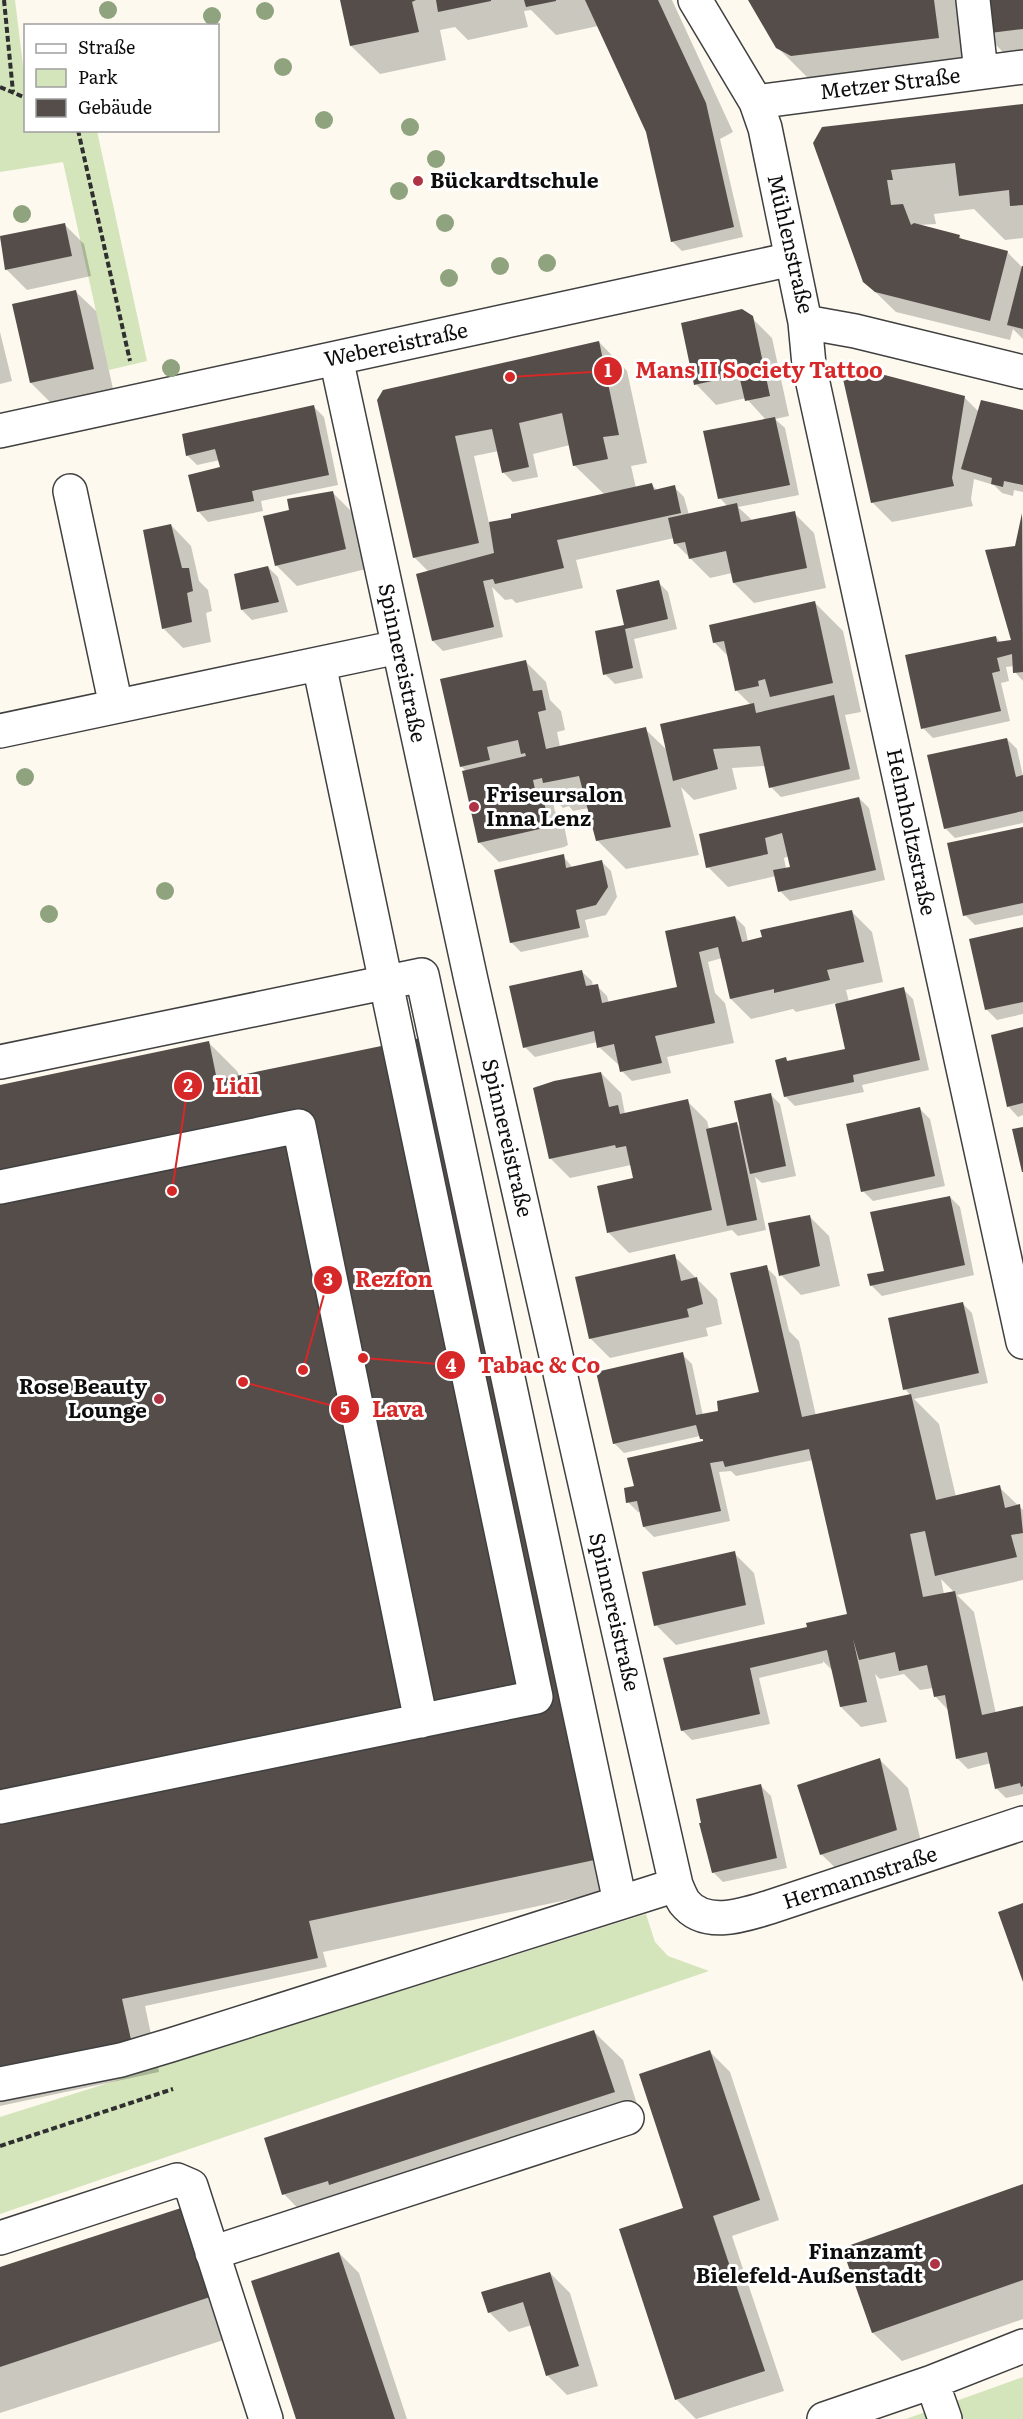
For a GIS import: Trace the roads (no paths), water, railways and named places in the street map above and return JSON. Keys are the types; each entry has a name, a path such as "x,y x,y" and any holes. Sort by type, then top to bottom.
{"street":[{"name":"Mühlenstraße","path":"695,0 756,102 765,128 805,322 855,331 1023,372"},
{"path":"973,0 981,72"},
{"name":"Metzer Straße","path":"756,102 1023,67"},
{"name":"Webereistraße","path":"0,432 792,259"},
{"name":"Helmholtzstraße","path":"805,322 809,365 1013,1253 1023,1342"},
{"name":"Spinnereistraße","path":"336,358 474,992 676,1885 684,1902 695,1911"},
{"path":"70,491 116,706"},
{"path":"0,731 398,647"},
{"path":"0,1807 536,1697 319,664"},
{"path":"0,1062 422,975 620,1902"},
{"path":"0,1187 299,1126 421,1721"},
{"name":"Hermannstraße","path":"695,1911 708,1917 732,1917 760,1910 1023,1823"},
{"path":"0,2084 121,2060 676,1885"},
{"path":"212,2253 627,2118"},
{"path":"0,2238 177,2180 191,2186 266,2419"},
{"path":"824,2419 932,2382 1023,2346"},
{"path":"932,2382 945,2419"}],"place":[{"name":"Bückardtschule","path":"418,181"},
{"name":"Mans II Society Tattoo","path":"510,377"},
{"name":"Friseursalon Inna Lenz","path":"474,807"},
{"name":"Lidl","path":"172,1191"},
{"name":"Tabac & Co","path":"363,1358"},
{"name":"Rezfon","path":"303,1370"},
{"name":"Lava","path":"243,1382"},
{"name":"Rose Beauty Lounge","path":"159,1399"},
{"name":"Finanzamt Bielefeld-Außenstadt","path":"935,2264"}]}
